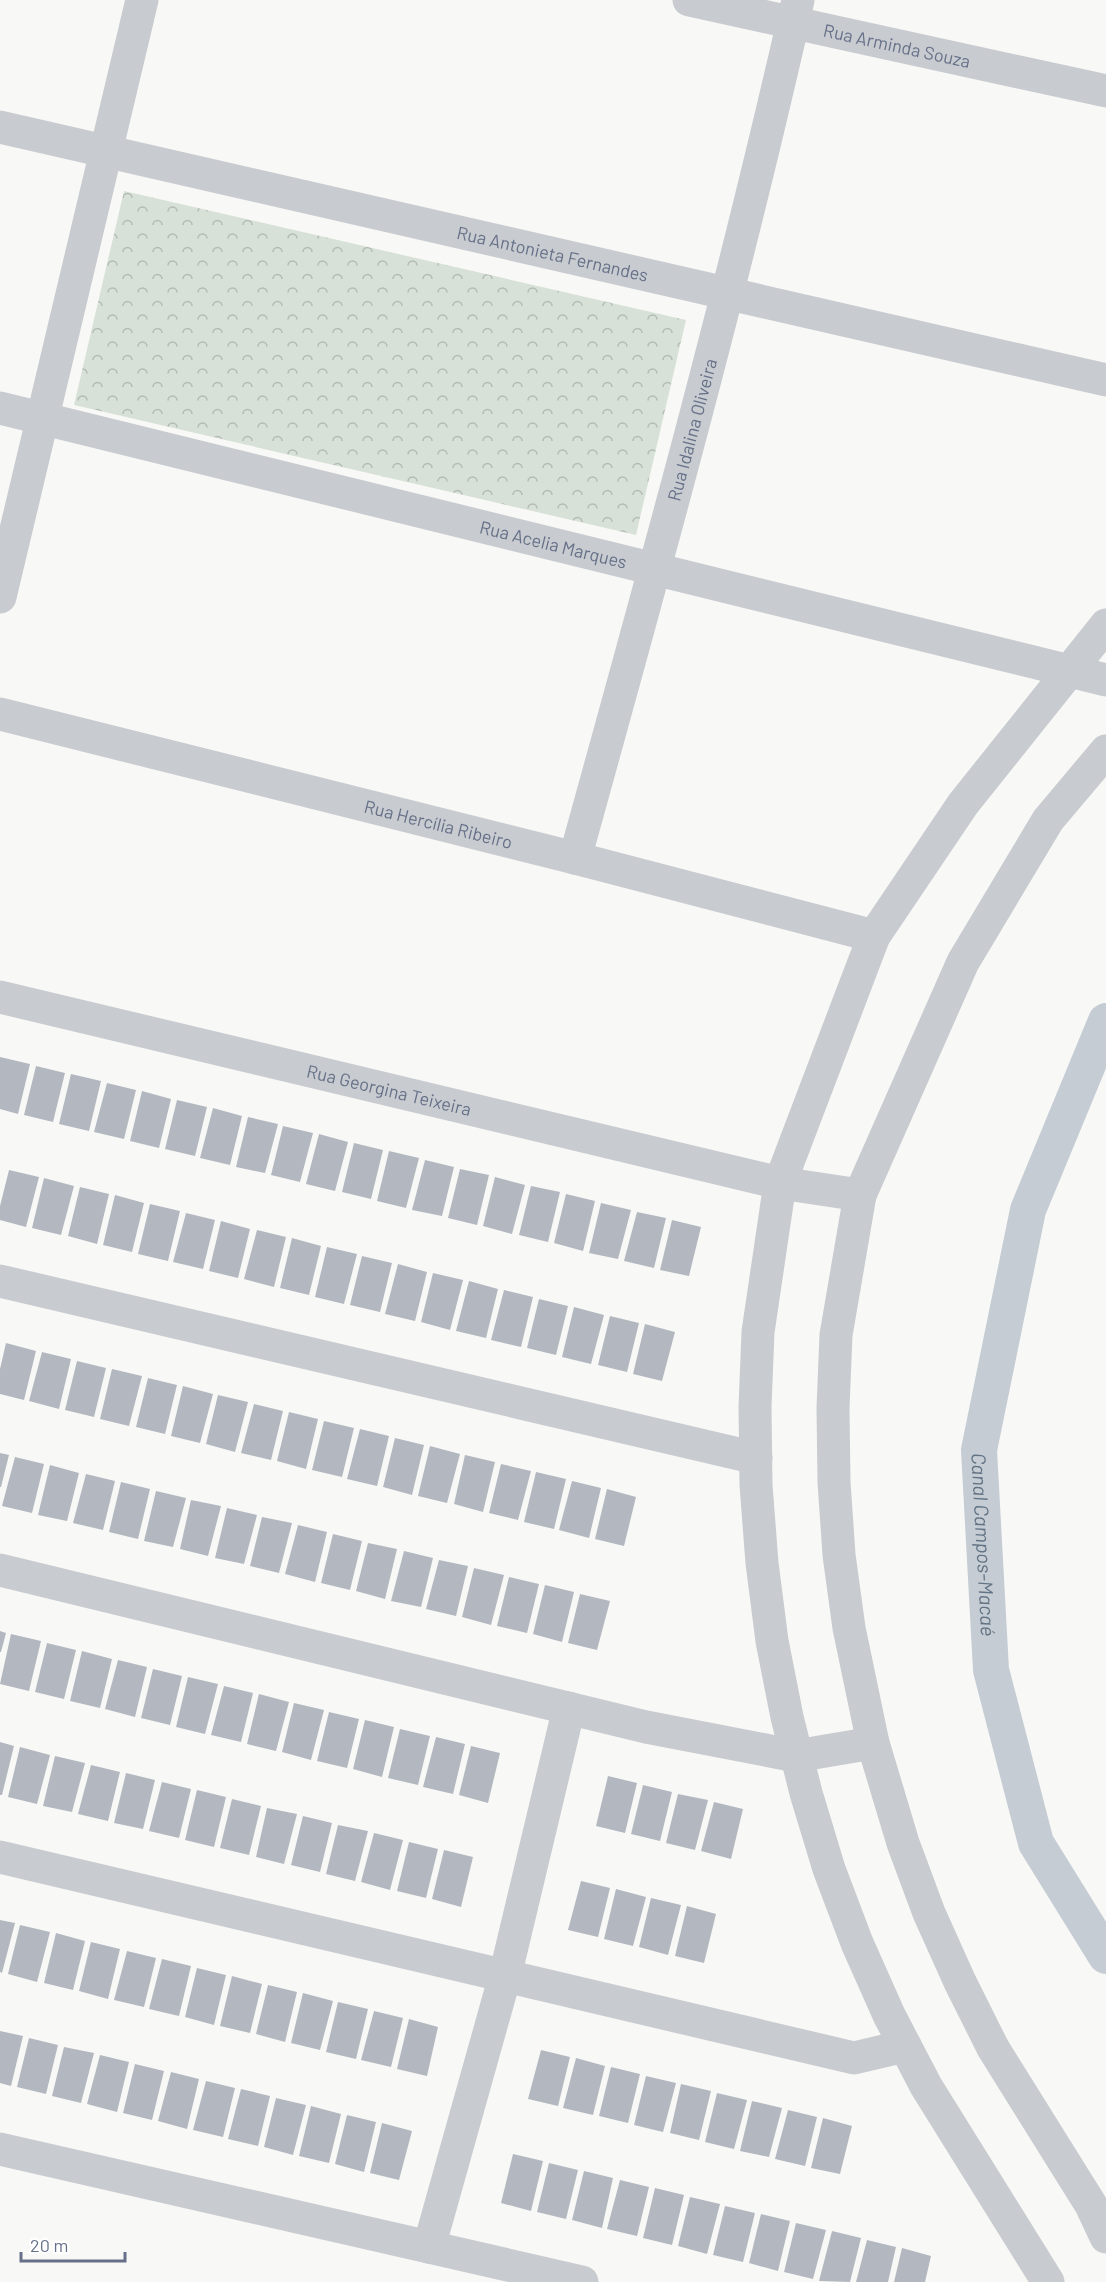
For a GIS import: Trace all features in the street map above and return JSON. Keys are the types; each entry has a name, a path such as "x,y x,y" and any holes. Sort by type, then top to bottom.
{"street":[{"path":"0,597 142,0"},
{"name":"Rua Arminda Souza","path":"689,0 796,11 1106,91"},
{"name":"Rua Idalina Oliveira","path":"575,858 656,567 796,11"},
{"name":"Rua Antonieta Fernandes","path":"0,127 1106,380"},
{"name":"Rua Acelia Marques","path":"0,408 656,567 1106,680"},
{"path":"1048,2282 926,2086 857,1943 829,1869 796,1756 771,1630 762,1563 755,1407 758,1332 780,1183 874,936 963,804 1106,625"},
{"name":"Rua Hercília Ribeiro","path":"0,714 575,858 874,936"},
{"path":"1106,751 1048,820 963,962 860,1195 836,1335 832,1408 839,1555 849,1628 873,1743 903,1843 929,1913 993,2048 1091,2205 1106,2237"},
{"name":"Rua Georgina Teixeira","path":"0,997 780,1183 860,1195"},
{"path":"0,1281 756,1458"},
{"path":"0,1570 646,1727 796,1756 873,1743"},
{"path":"429,2247 505,1976 569,1708"},
{"path":"0,1857 854,2058 905,2046"},
{"path":"0,2149 582,2282"}],"green space":[{"path":"124,191 686,320 636,535 74,405"}],"building":[{"path":"0,1057 30,1064 18,1114 0,1109"},
{"path":"36,1066 65,1073 53,1122 24,1115"},
{"path":"71,1074 101,1081 89,1131 59,1124"},
{"path":"107,1083 136,1090 124,1139 94,1132"},
{"path":"142,1091 171,1099 159,1148 130,1141"},
{"path":"177,1100 207,1107 195,1156 165,1149"},
{"path":"213,1108 242,1116 230,1165 200,1158"},
{"path":"248,1117 278,1124 265,1173 236,1167"},
{"path":"283,1126 313,1133 300,1182 271,1175"},
{"path":"319,1134 348,1142 335,1191 306,1184"},
{"path":"354,1143 383,1150 371,1199 342,1192"},
{"path":"389,1151 419,1158 406,1208 377,1201"},
{"path":"425,1160 454,1167 442,1216 412,1210"},
{"path":"460,1169 489,1175 477,1225 448,1218"},
{"path":"9,1170 39,1177 26,1227 0,1220 0,1206"},
{"path":"495,1177 525,1185 512,1234 483,1226"},
{"path":"44,1178 74,1186 61,1235 32,1228"},
{"path":"531,1186 560,1192 548,1242 519,1235"},
{"path":"80,1187 109,1194 97,1244 68,1236"},
{"path":"566,1194 595,1201 583,1251 554,1243"},
{"path":"115,1195 144,1203 132,1252 103,1245"},
{"path":"601,1203 631,1210 618,1259 589,1253"},
{"path":"150,1204 180,1211 168,1261 138,1254"},
{"path":"637,1212 666,1218 654,1268 624,1261"},
{"path":"186,1213 215,1220 203,1269 173,1262"},
{"path":"672,1220 701,1227 689,1276 660,1270"},
{"path":"221,1221 250,1229 238,1278 209,1271"},
{"path":"257,1230 286,1237 274,1287 244,1279"},
{"path":"292,1238 321,1246 309,1295 280,1288"},
{"path":"327,1247 357,1254 344,1304 315,1297"},
{"path":"362,1256 392,1263 380,1312 350,1305"},
{"path":"398,1264 427,1272 415,1321 385,1314"},
{"path":"433,1273 463,1280 450,1330 421,1322"},
{"path":"469,1281 498,1289 486,1338 456,1331"},
{"path":"504,1290 533,1297 521,1347 491,1340"},
{"path":"539,1299 568,1306 556,1355 527,1348"},
{"path":"574,1307 604,1315 591,1364 562,1357"},
{"path":"610,1316 639,1323 627,1372 598,1365"},
{"path":"645,1324 675,1332 662,1381 633,1374"},
{"path":"6,1343 36,1351 24,1400 0,1394 0,1369"},
{"path":"42,1352 71,1359 59,1409 29,1401"},
{"path":"77,1361 106,1368 94,1417 65,1410"},
{"path":"112,1369 142,1376 129,1426 100,1419"},
{"path":"148,1378 177,1385 165,1434 136,1427"},
{"path":"183,1386 213,1394 200,1443 171,1436"},
{"path":"218,1395 248,1402 235,1452 206,1444"},
{"path":"254,1404 283,1411 271,1460 241,1453"},
{"path":"289,1412 318,1419 306,1469 277,1461"},
{"path":"324,1421 354,1428 342,1477 312,1470"},
{"path":"360,1429 389,1436 377,1486 347,1479"},
{"path":"395,1438 424,1445 412,1495 383,1487"},
{"path":"430,1446 460,1454 447,1503 418,1496"},
{"path":"0,1453 9,1455 1,1487 0,1487"},
{"path":"465,1455 495,1462 483,1512 454,1504"},
{"path":"15,1457 44,1464 32,1513 2,1506"},
{"path":"501,1464 531,1471 518,1520 489,1513"},
{"path":"50,1465 79,1473 67,1521 38,1515"},
{"path":"536,1472 566,1479 554,1529 524,1522"},
{"path":"86,1474 115,1481 103,1530 73,1523"},
{"path":"572,1481 601,1488 589,1538 559,1530"},
{"path":"121,1482 150,1489 138,1539 109,1532"},
{"path":"607,1489 636,1497 624,1546 595,1539"},
{"path":"156,1491 186,1498 173,1547 144,1541"},
{"path":"191,1500 221,1506 208,1556 180,1549"},
{"path":"227,1508 257,1515 244,1564 215,1558"},
{"path":"262,1517 292,1523 279,1573 250,1566"},
{"path":"298,1525 327,1532 315,1582 285,1574"},
{"path":"333,1534 362,1541 350,1590 321,1583"},
{"path":"368,1543 397,1549 385,1599 356,1591"},
{"path":"404,1551 433,1558 421,1607 391,1601"},
{"path":"439,1560 468,1566 456,1616 426,1609"},
{"path":"474,1568 504,1575 491,1625 462,1617"},
{"path":"509,1577 539,1584 527,1633 497,1626"},
{"path":"545,1585 574,1592 562,1642 533,1634"},
{"path":"580,1594 610,1601 597,1650 568,1643"},
{"path":"0,1631 6,1633 1,1652 0,1652"},
{"path":"11,1634 41,1641 29,1691 0,1684"},
{"path":"47,1643 76,1650 64,1699 35,1692"},
{"path":"82,1651 112,1659 100,1708 70,1701"},
{"path":"118,1660 147,1667 135,1717 105,1709"},
{"path":"153,1669 182,1676 170,1725 141,1718"},
{"path":"188,1677 218,1684 205,1734 176,1727"},
{"path":"224,1686 253,1693 241,1742 211,1735"},
{"path":"259,1694 289,1702 276,1751 247,1744"},
{"path":"294,1703 324,1710 311,1760 282,1752"},
{"path":"329,1712 359,1719 347,1768 317,1761"},
{"path":"365,1720 394,1727 382,1777 353,1769"},
{"path":"400,1729 430,1736 418,1785 388,1778"},
{"path":"436,1737 465,1744 453,1794 423,1787"},
{"path":"0,1742 14,1746 2,1795 0,1795"},
{"path":"471,1746 500,1753 488,1803 459,1795"},
{"path":"20,1747 50,1755 37,1804 8,1797"},
{"path":"55,1756 85,1763 72,1812 43,1806"},
{"path":"91,1765 120,1772 108,1821 78,1814"},
{"path":"126,1773 155,1780 143,1829 114,1823"},
{"path":"608,1776 637,1783 625,1833 596,1826"},
{"path":"162,1782 191,1789 179,1838 149,1831"},
{"path":"643,1785 672,1792 660,1841 631,1834"},
{"path":"197,1790 226,1797 214,1847 185,1840"},
{"path":"678,1794 708,1800 695,1850 666,1843"},
{"path":"232,1799 261,1806 249,1855 220,1848"},
{"path":"714,1802 743,1809 731,1859 701,1851"},
{"path":"267,1808 297,1814 284,1864 256,1857"},
{"path":"303,1816 332,1823 320,1872 291,1865"},
{"path":"338,1825 368,1831 355,1881 326,1874"},
{"path":"374,1833 403,1840 390,1890 361,1882"},
{"path":"409,1842 438,1849 426,1898 397,1891"},
{"path":"444,1850 473,1857 461,1907 432,1899"},
{"path":"581,1881 610,1888 598,1937 568,1930"},
{"path":"616,1889 646,1897 633,1946 604,1939"},
{"path":"651,1898 681,1905 668,1955 639,1947"},
{"path":"687,1906 716,1914 704,1963 675,1956"},
{"path":"0,1920 15,1923 2,1973 0,1972"},
{"path":"20,1925 50,1932 37,1982 8,1974"},
{"path":"56,1933 85,1941 73,1990 44,1983"},
{"path":"91,1942 120,1949 108,1999 79,1991"},
{"path":"127,1951 156,1958 144,2007 114,2000"},
{"path":"162,1959 191,1966 179,2016 149,2009"},
{"path":"197,1968 226,1975 214,2025 185,2017"},
{"path":"232,1976 262,1984 250,2033 220,2026"},
{"path":"268,1985 297,1992 285,2042 256,2034"},
{"path":"303,1993 333,2001 320,2050 291,2043"},
{"path":"338,2002 368,2009 356,2059 326,2052"},
{"path":"374,2011 403,2018 391,2067 361,2060"},
{"path":"409,2019 438,2027 427,2076 397,2069"},
{"path":"0,2031 23,2036 11,2086 0,2083"},
{"path":"29,2038 58,2045 46,2094 17,2087"},
{"path":"64,2047 94,2053 81,2103 52,2096"},
{"path":"541,2050 570,2057 558,2106 528,2099"},
{"path":"100,2055 129,2062 117,2112 87,2104"},
{"path":"576,2058 605,2066 593,2115 563,2108"},
{"path":"135,2064 164,2071 152,2120 123,2113"},
{"path":"611,2067 640,2074 628,2123 599,2116"},
{"path":"171,2072 199,2079 187,2129 158,2121"},
{"path":"646,2076 676,2083 663,2132 634,2125"},
{"path":"206,2081 235,2088 223,2137 193,2130"},
{"path":"681,2084 711,2091 699,2140 670,2133"},
{"path":"241,2089 270,2096 258,2146 228,2139"},
{"path":"717,2093 747,2100 734,2149 705,2142"},
{"path":"276,2098 306,2105 293,2155 264,2147"},
{"path":"752,2101 782,2108 769,2157 740,2151"},
{"path":"311,2106 341,2114 329,2163 299,2156"},
{"path":"788,2110 817,2117 805,2166 775,2159"},
{"path":"347,2115 376,2122 364,2172 335,2164"},
{"path":"823,2118 852,2126 840,2174 811,2168"},
{"path":"382,2123 412,2131 399,2180 370,2173"},
{"path":"513,2154 543,2161 531,2211 501,2203"},
{"path":"549,2163 578,2170 566,2219 537,2212"},
{"path":"584,2171 613,2178 602,2228 572,2220"},
{"path":"620,2180 649,2187 637,2236 607,2229"},
{"path":"655,2188 684,2195 672,2245 643,2238"},
{"path":"690,2197 720,2204 707,2254 678,2246"},
{"path":"725,2206 755,2213 743,2262 713,2255"},
{"path":"761,2214 790,2221 778,2271 749,2263"},
{"path":"796,2223 826,2230 813,2279 784,2272"},
{"path":"832,2231 861,2238 850,2282 819,2281"},
{"path":"867,2240 896,2247 888,2282 856,2282"},
{"path":"902,2248 931,2256 925,2282 894,2282"}],"waterway":[{"name":"Canal Campos-Macaé","path":"1106,1021 1028,1210 979,1450 991,1670 1036,1843 1106,1956"}]}
